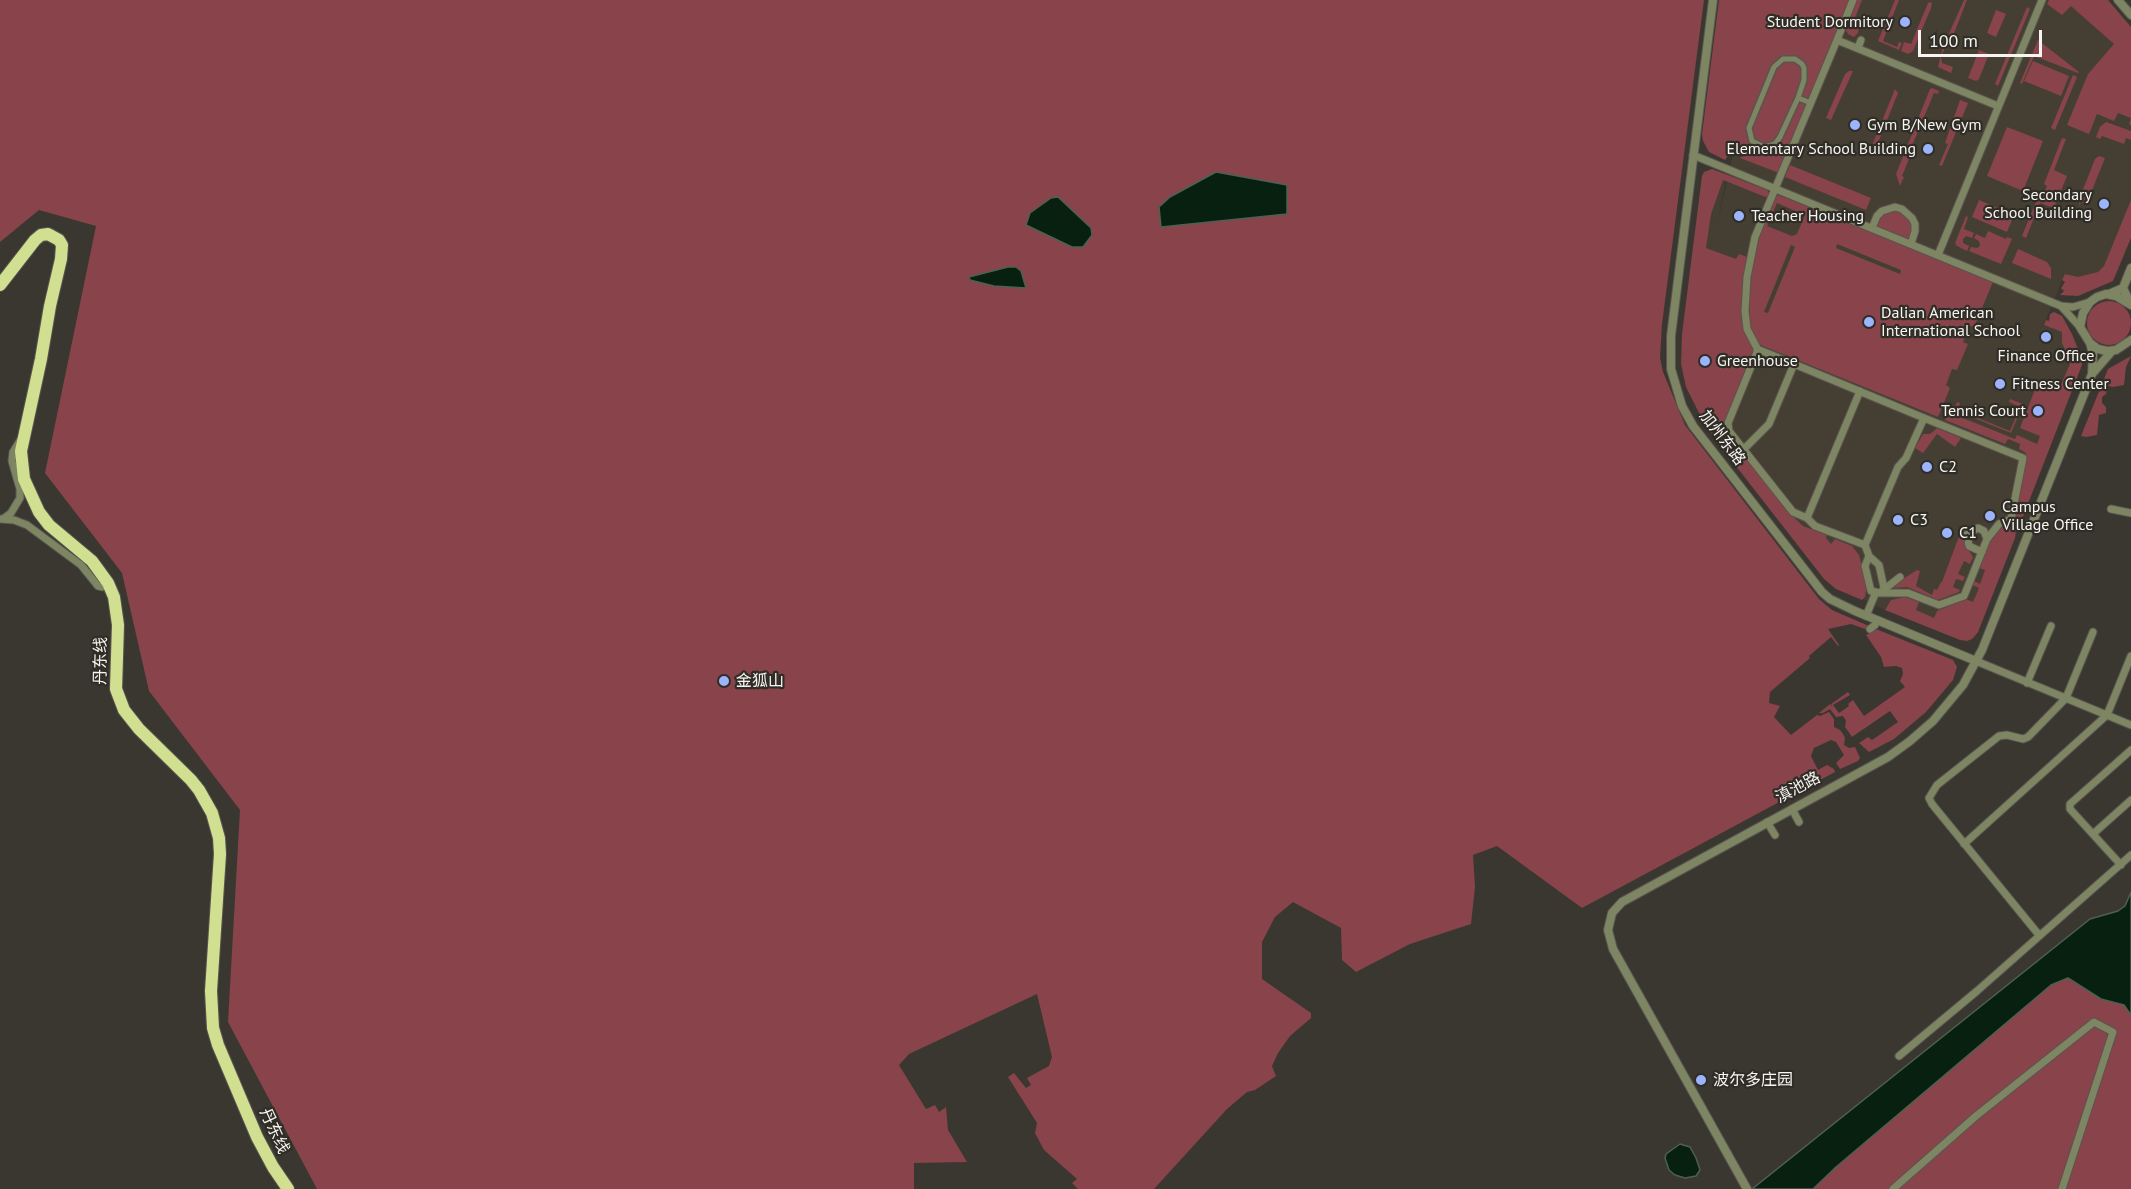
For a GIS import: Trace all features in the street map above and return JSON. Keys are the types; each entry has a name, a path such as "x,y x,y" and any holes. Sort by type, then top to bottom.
{"highway":[{"name":"丹东线","path":"0,285 41,235 48,234 59,240 62,245 61,259 24,434 21,465 30,495 39,512 60,536 92,561 108,583 114,597 118,625 115,679 119,700 139,729 199,790 212,813 216,825 220,863 211,991 213,1028 218,1046 257,1137 288,1189"}],"street":[{"name":"加州东路","path":"1713,0 1671,336 1670,360 1676,391 1693,426 1822,592 1839,604 1976,661"},
{"path":"1853,0 1755,237 1747,277 1745,311 1747,329 1757,350 2023,458 2011,519"},
{"path":"1938,255 2042,0"},
{"path":"2118,0 2131,15"},
{"path":"1837,40 1998,106"},
{"path":"1858,48 1861,40"},
{"path":"1783,59 1798,60 1804,69 1804,80 1798,98 1775,144 1764,147 1752,141 1749,128 1774,67 1783,59"},
{"path":"1798,98 1810,103"},
{"path":"1693,155 2061,306 2073,307 2123,288 2131,268"},
{"path":"1872,228 1882,211 1895,207 1902,209 1915,224 1911,244"},
{"path":"2123,288 2131,304"},
{"path":"2109,294 2131,304"},
{"path":"2080,327 2083,313 2090,302"},
{"path":"2061,306 2080,327 2090,344 2093,354 2092,374"},
{"path":"2090,344 2098,349 2113,350 2125,346 2131,340"},
{"path":"1757,350 1728,427 1793,512 1807,518 1815,526 1865,545"},
{"path":"2092,374 2113,350"},
{"path":"1744,449 1769,424 1794,364"},
{"name":"滇池路","path":"1747,1189 1613,949 1608,930 1612,912 1622,902 1870,767 1910,741 1933,722 1963,685 1976,661 2092,374"},
{"path":"1807,518 1860,391"},
{"path":"1880,591 1879,565 1869,556 1865,545 1898,467 1906,458 1924,418"},
{"path":"1,519 11,513 20,498 20,489 12,461 16,446 24,434"},
{"path":"2111,508 2131,513"},
{"path":"1,519 27,525 81,565 98,586 102,587 108,583"},
{"path":"1869,556 1864,566 1871,591 1908,593 1939,605 1964,596 1987,539 1999,524 2011,519 2031,527"},
{"path":"1982,552 1969,546 1967,534 1972,530 1982,529 1987,539"},
{"path":"1866,616 1880,591 1900,577"},
{"path":"1870,629 1877,620"},
{"path":"2027,683 2051,626"},
{"path":"2038,935 1929,798 1932,790 2001,735 2021,739 2028,737 2066,698 2093,632"},
{"path":"1964,844 2107,715 2131,656"},
{"path":"1976,661 2131,725"},
{"path":"2121,865 2070,809 2070,804 2131,750"},
{"path":"2093,834 2131,800"},
{"path":"1792,809 1799,822"},
{"path":"1767,822 1775,835"},
{"path":"1899,1056 1977,991 2131,855"},
{"path":"1893,1189 1976,1116 2094,1022 2113,1032 2062,1189"}],"shaded area":[{"path":"0,0 1704,0 1662,324 1660,358 1663,372 1685,425 1819,599 1832,610 1869,626 1865,629 1851,624 1828,629 1839,645 1831,637 1770,692 1769,703 1780,706 1774,717 1791,735 1817,715 1829,712 1834,719 1834,727 1840,730 1845,738 1844,745 1849,748 1855,747 1860,758 1840,769 1836,763 1844,755 1836,742 1831,740 1814,748 1811,756 1818,770 1827,765 1835,772 1582,908 1497,846 1473,855 1475,887 1471,924 1410,944 1356,972 1342,960 1341,928 1293,902 1275,917 1262,942 1262,979 1311,1013 1311,1018 1290,1036 1278,1053 1272,1066 1276,1076 1255,1090 1247,1092 1227,1109 1154,1189 1078,1189 1072,1183 1077,1179 1044,1150 1035,1133 1037,1123 1008,1077 1014,1073 1026,1088 1031,1085 1027,1078 1049,1066 1052,1057 1037,994 909,1054 899,1065 926,1109 935,1105 939,1112 946,1107 948,1130 967,1162 914,1163 914,1189 317,1189 228,1022 240,810 149,691 122,573 45,473 96,226 39,210 0,242"},
{"path":"1719,0 1850,0 1779,173 1740,158 1744,156 1743,148 1737,146 1733,148 1733,156 1729,154 1725,160 1709,152 1703,141"},
{"name":"Dalian American International School","path":"1850,0 2073,0 2131,50 2131,208 2105,272 2086,277 2063,278 2044,324 2062,332 2062,343 2071,360 2048,453 1978,632 1975,637 1967,641 1885,610 1863,599 1849,587 1724,438 1692,365 1713,182 1723,179 1728,168 1717,225 1733,147"},
{"path":"1857,0 1862,0 1853,23 1859,28 1854,37 1846,30"},
{"path":"1895,0 1899,0 1883,41 1897,47 1899,42 1902,43 1899,50 1878,41"},
{"path":"1964,0 1967,0 1953,36 1948,41 1941,57 1942,63 1953,67 1951,73 1938,67 1943,47"},
{"path":"2049,0 2108,0 2131,27 2131,118 2118,113 2114,121 2097,114 2089,134 2067,125 2088,74 2114,44 2071,6 2062,15 2047,4"},
{"path":"1930,2 1932,3 1931,8 1913,51 1908,54 1901,51 1904,42 1911,44"},
{"path":"2027,7 2030,9 1998,86 1995,84"},
{"path":"1996,10 2006,14 1996,37 1987,33"},
{"path":"2038,40 2079,72 2034,56 2022,84 2020,83"},
{"path":"1979,50 1989,54 1979,79 1976,81 1968,78"},
{"path":"2033,61 2069,76 2061,96 2024,81"},
{"path":"1853,71 1831,120 1826,118 1845,74"},
{"path":"2073,75 2077,77 2055,130 2051,128"},
{"path":"1932,88 1939,91 1938,94 1934,93 1909,153 1911,154 1900,186 1896,174"},
{"path":"1895,89 1898,93 1873,155 1869,153"},
{"path":"1960,100 1968,103 1942,166 1939,165 1948,144 1945,143"},
{"path":"2106,122 2131,131 2131,140 2126,138 2124,144 2102,136 2100,139 2096,137 2100,127"},
{"path":"2007,127 2043,141 2023,191 1987,176"},
{"path":"2062,138 2066,139 2054,170 2067,176 2054,208 2040,203 2026,238 2022,236 2037,199 2041,200 2047,186 2044,184"},
{"path":"2099,156 2105,158 2086,205 2081,202 2079,206 2080,197 2095,159"},
{"path":"1790,165 1871,198 1866,210 1785,177"},
{"path":"1712,169 1767,190 1769,193 1768,198 1723,180 1711,214 1706,248 1736,259 1739,254 1747,257 1742,304 1755,348 1727,432 1787,511 1803,526 1827,535 1826,538 1831,544 1835,539 1852,546 1859,555 1867,585 1865,597 1862,600 1836,589 1824,579 1718,443 1702,419 1686,387 1681,364 1682,334 1702,176 1704,172"},
{"path":"1216,172 1287,185 1287,214 1161,227 1159,207 1170,197"},
{"path":"1776,194 1993,282 1974,327 1970,326 1963,342 1968,344 1957,370 1952,369 1946,385 1950,388 1938,417 1758,344 1749,327 1750,284 1758,238","holes":["1777,203 1805,215 1797,234 1792,236 1767,226","1837,244 1901,270 1900,274 1836,248","1791,245 1795,247 1768,313 1764,312"]},
{"path":"1058,197 1091,228 1092,235 1083,247 1072,247 1026,225 1030,213 1051,198"},
{"path":"1979,200 2014,215 2007,232 1972,217"},
{"path":"2131,200 2131,238 2113,281 2078,296 2060,295 2064,291 2061,288 2065,282 2062,280 2065,274 2078,277 2098,272 2104,266"},
{"path":"1895,207 1915,224 1911,244 1872,228 1877,216"},
{"path":"1966,216 1968,217 1964,229 1974,233 1972,238 1966,236 1963,239 1963,243 1969,246 1967,251 1955,243"},
{"path":"1988,231 2006,239 2007,237 2012,239 2001,264 1969,251 1971,247 1980,246 1979,241 1974,238 1976,234 1985,238"},
{"path":"2018,249 2047,262 2051,268 2051,279 2012,263"},
{"path":"1016,267 1021,271 1026,288 994,286 970,280 969,277"},
{"path":"2109,301 2125,307 2131,323 2125,339 2109,345 2093,339 2087,323 2093,307"},
{"path":"2054,312 2062,316 2072,334 2081,356 2082,365 2022,519 2018,519 2014,513 2026,453 2019,449 2020,444 2008,439 2005,444 1945,420 1948,412 2015,439 2017,435 2037,444 2040,436 2020,428 2036,387 2044,390 2046,384 2059,389 2070,364 2066,360 2062,332 2044,325 2046,320 2049,321 2050,314"},
{"path":"2131,356 2126,367 2124,385 2108,386 2106,394 2102,397 2106,413 2099,415 2097,435 2081,436 2108,369"},
{"path":"2010,399 2023,404 2011,433 1954,410 1957,402 1960,403 1958,410 2010,431 2020,407 2009,402"},
{"path":"1937,428 1961,438 1955,447 1937,434 1923,453 1915,448 1923,434 1930,434"},
{"path":"2009,525 2016,530 2015,538 1978,632 1972,639 1960,640 1885,610 1891,600 1905,597 1919,602 1916,610 1934,618 1937,611 1966,599 1973,602 1979,588 1972,585 1974,581 1980,584 1985,570 1979,568 1988,545 2002,526"},
{"path":"1965,529 1965,544 1973,557 1970,564 1964,561 1958,574 1965,577 1963,581 1956,579 1953,587 1960,590 1959,592 1938,600 1907,587 1893,588 1892,586 1917,570 1920,571 1916,586 1932,595 1934,589 1937,590 1942,582 1961,531"},
{"path":"1876,629 1953,660 1957,667 1953,680 1926,712 1894,739 1869,752 1859,743 1868,737 1872,740 1898,722 1890,711 1852,737 1845,727 1846,721 1843,716 1836,717 1830,709 1819,713 1830,704 1833,708 1831,704 1848,692 1850,695 1833,705 1839,713 1853,700 1864,716 1905,687 1900,681 1903,674 1902,668 1884,667 1881,657 1866,635"},
{"path":"2131,892 2131,1015 2124,1005 2101,999 2068,978 2051,985 1813,1189 1752,1189 2090,919 2118,911 2125,906"},
{"path":"2068,978 2101,999 2124,1005 2131,1015 2131,1189 1813,1189 2051,985"},
{"path":"1680,1144 1690,1147 1696,1158 1700,1170 1696,1176 1685,1178 1669,1170 1666,1154"}],"place":[{"name":"Student Dormitory","path":"1905,22"},
{"name":"Gym B/New Gym","path":"1855,125"},
{"name":"Elementary School Building","path":"1928,149"},
{"name":"Secondary School Building","path":"2104,204"},
{"name":"Teacher Housing","path":"1739,216"},
{"name":"Dalian American International School","path":"1869,322"},
{"name":"Finance Office","path":"2046,337"},
{"name":"Greenhouse","path":"1705,361"},
{"name":"Fitness Center","path":"2000,384"},
{"name":"Tennis Court","path":"2038,411"},
{"name":"C2","path":"1927,467"},
{"name":"Campus Village Office","path":"1990,516"},
{"name":"C3","path":"1898,520"},
{"name":"C1","path":"1947,533"},
{"name":"金狐山","path":"724,681"},
{"name":"波尔多庄园","path":"1701,1080"}]}
